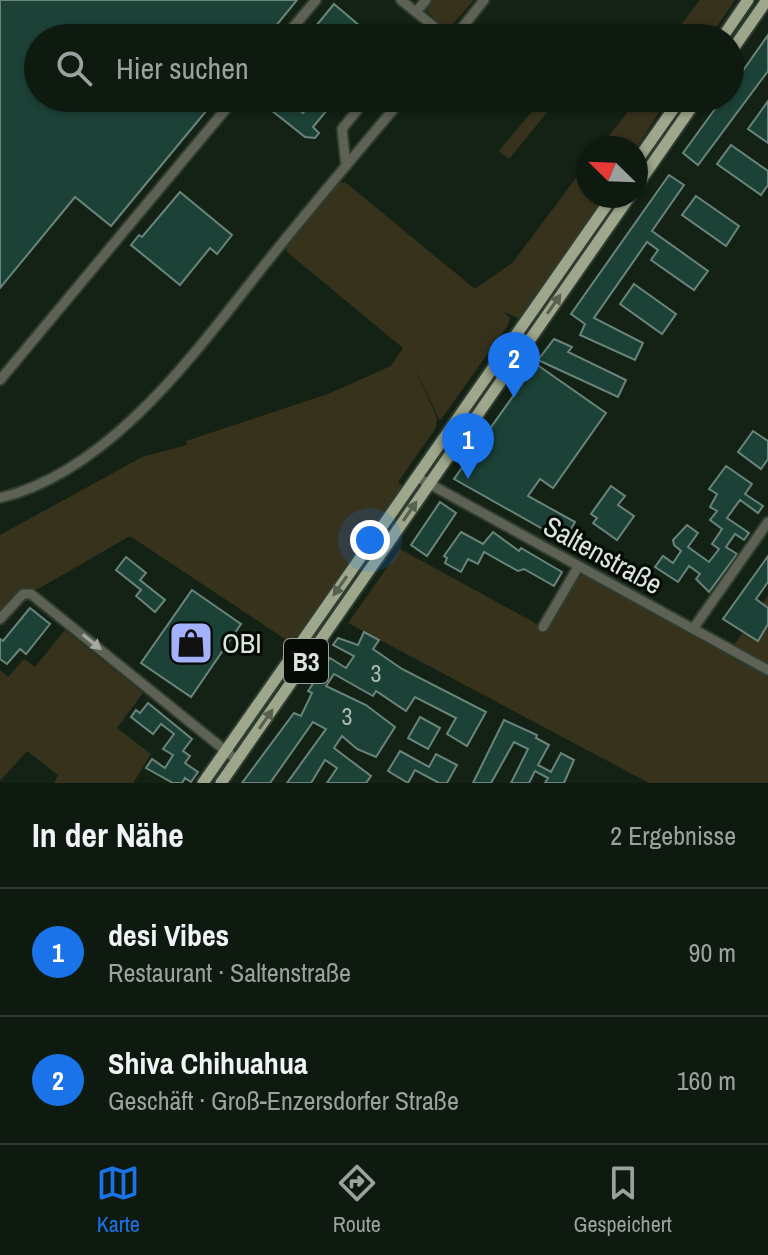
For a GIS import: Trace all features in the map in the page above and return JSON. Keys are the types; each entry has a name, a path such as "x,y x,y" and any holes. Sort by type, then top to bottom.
{"main road":[{"path":"744,33 767,0"},
{"path":"731,24 747,1"},
{"path":"648,145 671,112"},
{"path":"648,170 688,112"},
{"name":"B3","path":"203,783 605,208"},
{"name":"B3","path":"221,783 622,208"}],"street":[{"path":"296,24 316,0"},
{"path":"401,0 432,24"},
{"path":"416,12 426,0"},
{"path":"463,24 484,0"},
{"path":"0,380 223,112"},
{"path":"346,166 342,129 356,112"},
{"path":"0,498 22,492 78,461 147,405 391,112"},
{"name":"Saltenstraße","path":"417,477 768,670"},
{"path":"693,629 768,522"},
{"path":"543,627 578,567"},
{"path":"0,619 23,594 31,594 237,760"}],"shaded area":[{"path":"432,0 474,0 453,24 440,24 427,11"},
{"path":"700,0 735,0 719,24 682,24"},
{"path":"531,112 548,112 509,159 499,151"},
{"path":"626,112 659,112 644,136 609,136"},
{"path":"576,178 576,208 596,208 520,319 504,312 510,318 508,325 440,421 413,364 437,418 436,428 398,482 404,487 294,645 130,536 38,589 21,588 0,612 0,535 142,457 187,445 186,441 328,394 391,366 403,348 287,252 287,243 337,184 345,182 475,289 513,262"},
{"path":"611,208 617,208 460,432 475,401"},
{"path":"412,492 416,495 239,750 235,749"},
{"path":"400,549 548,630 579,576 584,575 768,676 768,783 649,783 348,623"},
{"path":"768,596 768,664 734,645"},
{"path":"65,630 143,693 117,728 151,754 133,783 54,783 58,775 27,751 0,781 0,670 8,677 24,659 35,667"}],"building":[{"path":"0,0 297,0 277,24 24,24 24,112 205,112 111,226 75,197 0,288"},
{"path":"334,4 358,24 318,24"},
{"path":"768,35 768,71 744,103 744,69"},
{"path":"768,101 768,143 748,129"},
{"path":"274,112 325,112 313,127 319,133 315,138 305,137"},
{"path":"713,112 737,112 698,165 683,153"},
{"path":"731,145 768,171 768,185 761,195 717,164"},
{"path":"669,175 684,185 652,231 708,271 694,290 651,260 658,250 647,242 594,318 643,343 635,360 580,335 585,324 571,314"},
{"path":"180,192 232,235 217,254 210,248 180,285 131,245 139,235 142,237"},
{"path":"696,196 739,226 726,246 682,215"},
{"path":"634,284 676,314 662,334 620,304"},
{"path":"554,339 572,347 568,352 626,380 618,397 538,360"},
{"path":"536,364 606,413 553,488 540,479 528,496 575,522 564,541 454,479"},
{"path":"753,431 768,441 768,459 761,469 738,452"},
{"path":"726,466 752,484 745,494 763,506 758,513 740,500 727,518 749,533 744,540 735,534 726,547 737,554 709,592 696,579 700,574 689,566 678,582 655,567 663,556 673,563 681,551 673,540 687,525 698,533 688,547 709,562 719,549 712,544 722,529 710,520 717,511 710,507 717,494 709,489"},
{"path":"611,486 625,496 618,505 634,516 617,540 593,523 597,518 591,514"},
{"path":"440,502 456,513 427,556 411,545"},
{"path":"461,532 483,544 493,532 519,551 521,548 562,572 554,586 484,552 478,564 468,559 461,572 445,563 447,558 444,556"},
{"path":"768,556 768,582 756,599 768,608 768,624 758,641 723,619"},
{"path":"126,557 146,573 140,580 165,600 155,612 136,596 141,590 116,570"},
{"name":"OBI","path":"192,590 241,624 191,697 141,663"},
{"path":"30,608 50,624 26,654 20,649 7,664 0,659 0,639 3,641"},
{"path":"364,632 379,640 373,649 402,669 486,712 467,746 447,734 456,718 415,697 406,711 376,691 373,696 334,674 326,686 366,705 395,727 376,757 357,749 342,736 334,748 371,776 366,783 327,783 337,768 325,760 311,783 287,783 326,729 313,722 270,783 242,783 294,713 301,716 312,693 308,691 330,658 346,668 354,656 333,645 338,638 358,645"},
{"path":"148,703 192,739 183,751 190,756 185,763 198,772 191,782 185,778 182,783 173,783 146,768 152,759 165,768 173,755 163,749 174,734 161,724 153,734 131,717 136,710 140,713"},
{"path":"420,717 440,728 428,749 408,738"},
{"path":"504,720 537,735 536,738 549,745 538,765 551,772 561,753 574,760 564,783 545,783 548,778 535,771 529,783 511,783 528,749 514,742 491,783 473,783"},
{"path":"400,751 429,767 436,754 457,765 447,783 439,783 415,770 408,783 388,771"}],"place":[{"name":"Shiva Chihuahua","path":"514,398"},
{"name":"desi Vibes","path":"468,479"},
{"name":"OBI","path":"191,643"}]}
